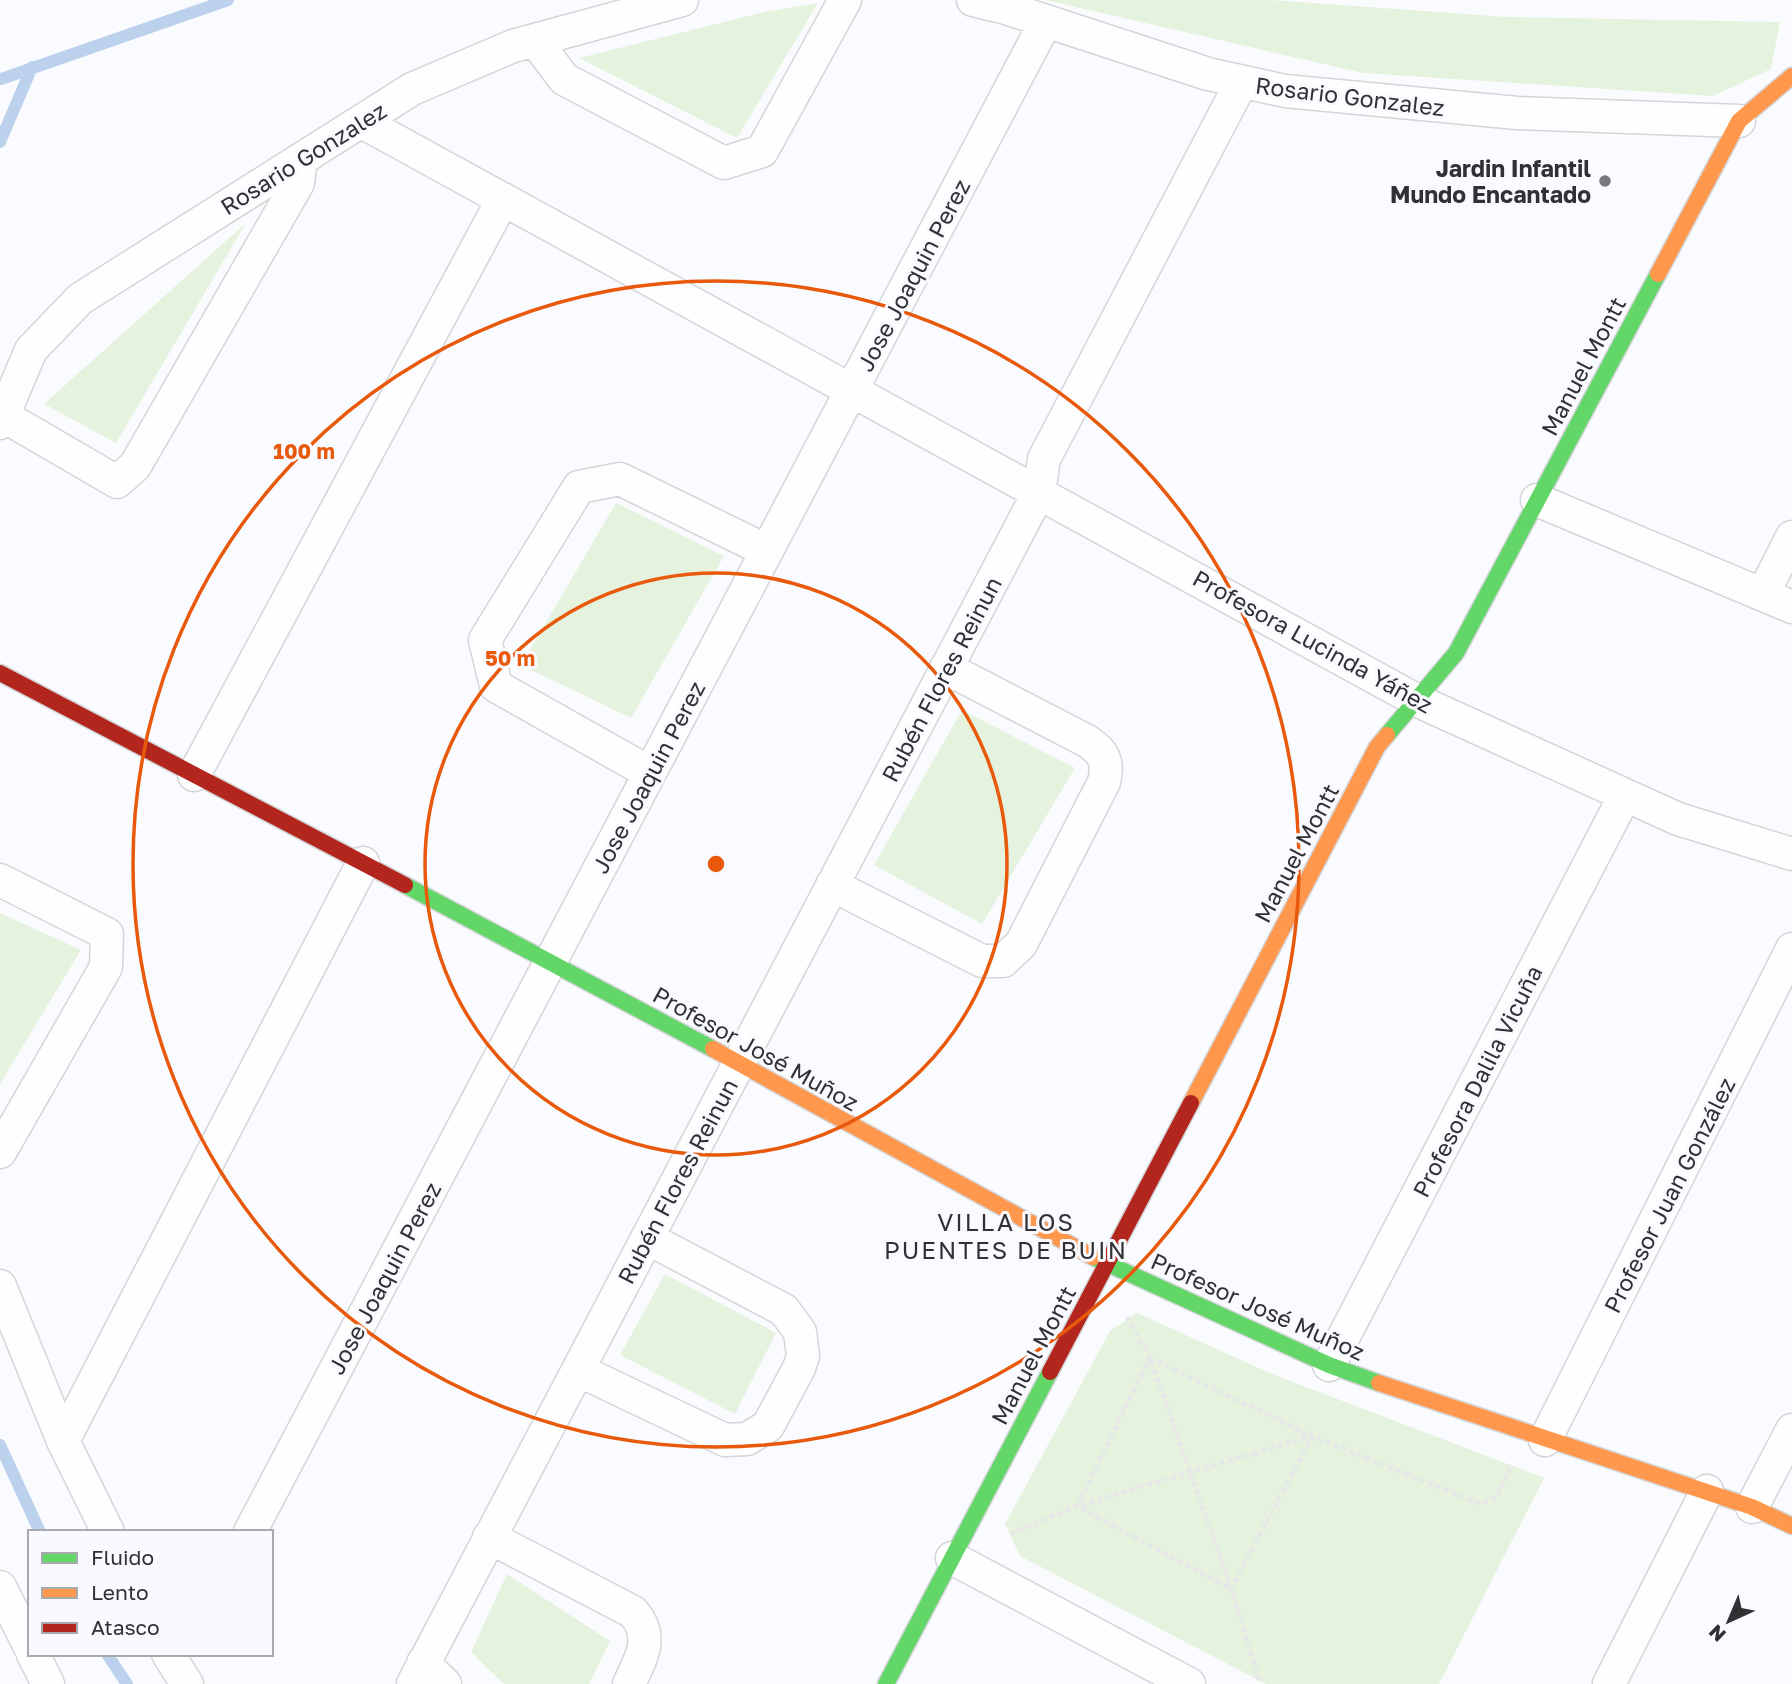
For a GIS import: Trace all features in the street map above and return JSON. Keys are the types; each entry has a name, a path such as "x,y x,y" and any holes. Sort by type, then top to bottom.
{"street":[{"name":"Rosario Gonzalez","path":"1,419 31,349 79,299 412,89 535,40 682,0"},
{"path":"535,40 564,79 724,163 762,152 845,0"},
{"name":"Rosario Gonzalez","path":"973,0 1241,83 1337,97 1505,112 1739,121"},
{"name":"Jose Joaquin Perez","path":"251,1530 1046,21"},
{"name":"Manuel Montt","path":"886,1684 1377,747 1455,653 1739,121 1791,79"},
{"name":"Rubén Flores Reinun","path":"427,1677 489,1537 1039,492 1044,459 1241,83"},
{"name":"Profesora Lucinda Yáñez","path":"362,122 853,388 1416,699 1624,797 1678,819 1792,854"},
{"path":"1,419 117,482 135,466 299,183 301,160"},
{"path":"194,775 503,199"},
{"path":"650,773 496,687 485,640 579,487 620,479 767,551"},
{"path":"1537,500 1792,607"},
{"path":"1763,594 1792,537"},
{"path":"832,886 982,961 1003,961 1021,944 1104,782 1105,759 1098,748 1087,741 946,668"},
{"name":"Profesor José Muñoz","path":"0,673 551,961 1107,1264 1329,1365 1535,1437 1707,1491 1752,1507 1792,1526"},
{"name":"Profesora Dalila Vicuña","path":"1329,1365 1624,797"},
{"path":"63,1441 363,863"},
{"path":"0,880 107,934 106,967 0,1152"},
{"name":"Profesor Juan González","path":"1535,1437 1792,949"},
{"path":"578,1370 725,1440 736,1441 759,1434 775,1416 803,1356 800,1332 794,1319 772,1303 647,1238"},
{"path":"0,1286 63,1441 107,1530"},
{"path":"1752,1507 1792,1430"},
{"path":"1609,1684 1707,1491"},
{"path":"489,1537 633,1612 645,1628 646,1646 629,1684"},
{"path":"952,1558 1189,1684"},
{"path":"0,1587 28,1643"},
{"path":"34,1656 48,1684"}],"path":[{"path":"1137,1278 1123,1310 1150,1358 1231,1589 1260,1684"},
{"path":"1150,1358 1312,1436 1481,1504 1497,1497 1535,1437"},
{"path":"1077,1506 1150,1358"},
{"path":"986,1576 1005,1536 1077,1506 1312,1436"},
{"path":"1231,1589 1312,1436"},
{"path":"1077,1506 1231,1589"}],"green space":[{"path":"1045,0 1271,0 1507,17 1780,22 1771,69 1713,96 1363,73"},
{"path":"818,3 737,138 579,58 764,12"},
{"path":"246,223 116,443 44,404"},
{"path":"616,503 724,556 631,718 521,665"},
{"path":"962,710 1075,768 982,924 874,865"},
{"path":"0,913 81,950 0,1084"},
{"path":"665,1274 776,1333 735,1414 620,1355"},
{"path":"1137,1313 1272,1374 1544,1478 1439,1684 1266,1684 1020,1556 1005,1524 1110,1331"},
{"path":"507,1574 610,1641 589,1684 504,1684 471,1652"}],"waterway":[{"path":"1,79 228,0"},
{"path":"0,142 32,67"},
{"path":"0,1445 39,1530"},
{"path":"108,1656 127,1684"}],"traffic: fast":[{"path":"1387,735 1456,653 1658,274"},
{"path":"405,885 713,1049"},
{"path":"1093,1257 1329,1365 1379,1383"},
{"path":"886,1684 1050,1372"}],"traffic: slow":[{"path":"1658,274 1739,121 1792,76"},
{"path":"1191,1103 1377,747 1387,735"},
{"path":"713,1049 1093,1257"},
{"path":"1379,1383 1752,1507 1792,1526"}],"traffic: jam":[{"path":"0,673 405,885"},
{"path":"1050,1372 1191,1103"}],"place":[{"name":"Jardin Infantil Mundo Encantado","path":"1605,181"}],"district":[{"name":"VILLA LOS PUENTES DE BUIN","path":"1006,1235"}]}
